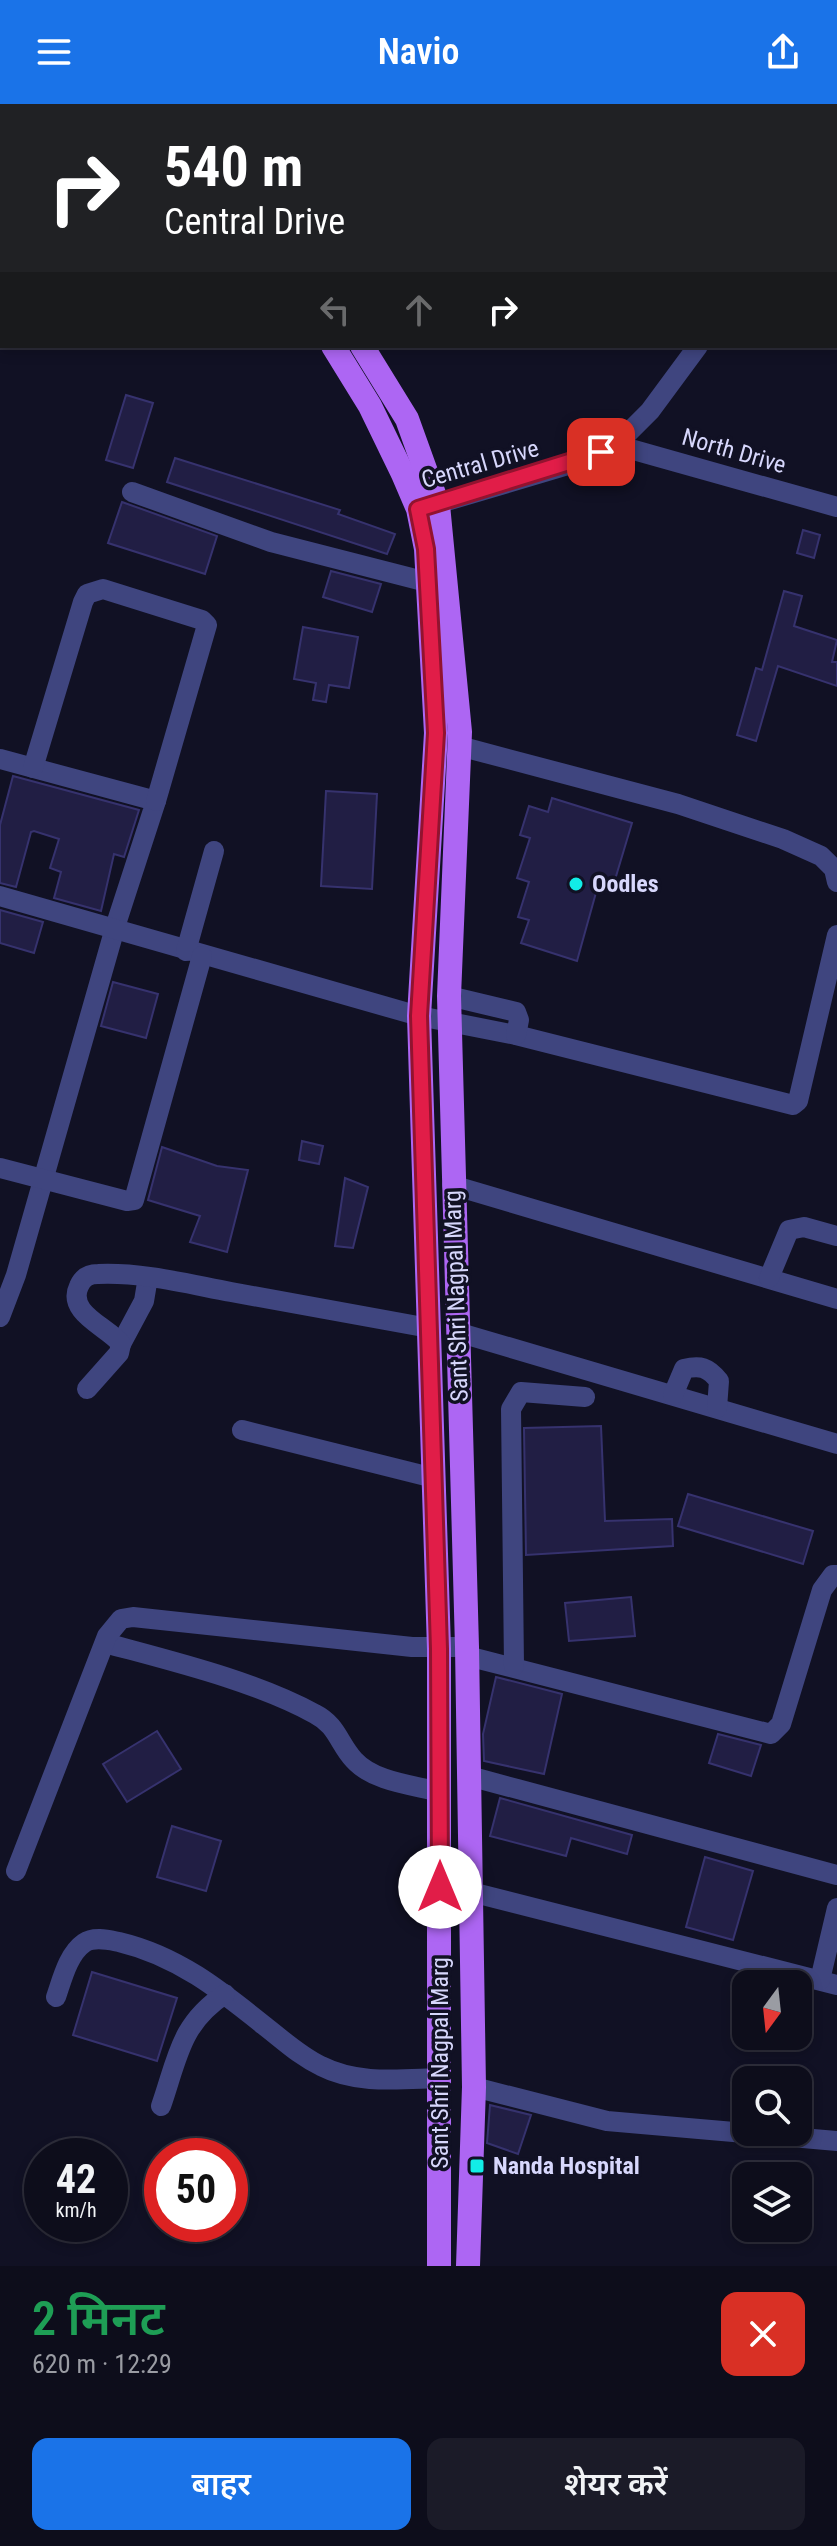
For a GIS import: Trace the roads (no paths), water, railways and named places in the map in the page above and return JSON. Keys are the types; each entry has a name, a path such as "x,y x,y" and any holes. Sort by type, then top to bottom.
{"main road":[{"name":"Sant Shri Nagpal Marg","path":"334,348 428,507 427,582 436,733 419,1016 439,1649 439,2266"},
{"name":"Sant Shri Nagpal Marg","path":"363,348 407,419 428,507 459,746 449,1022 467,1651 474,2087 468,2266"},
{"path":"440,1724 447,1713 452,1712 465,1717 468,1724"}],"street":[{"name":"Central Drive","path":"428,507 585,460 616,445 650,411 697,348"},
{"name":"North Drive","path":"616,445 837,507"},
{"path":"132,492 271,542 427,582"},
{"path":"0,1318 44,1180 207,625 202,620 103,589 87,594 33,768"},
{"path":"459,746 678,804 783,839 821,856 834,869 837,882"},
{"path":"0,759 156,801"},
{"path":"0,1168 134,1200 194,954 214,851"},
{"path":"0,896 419,1016 516,1035 793,1105 798,1101 837,935"},
{"path":"449,996 516,1012 519,1020 516,1035"},
{"path":"452,1185 837,1299"},
{"path":"769,1278 789,1230 804,1227 837,1236"},
{"path":"121,1344 112,1333 84,1315 78,1302 77,1288 85,1277 96,1274 148,1277 429,1328"},
{"path":"87,1389 119,1353 144,1301 148,1277"},
{"path":"457,1332 837,1444"},
{"path":"673,1395 684,1369 698,1366 711,1371 719,1381 717,1408"},
{"path":"514,1666 511,1409 521,1392 585,1397"},
{"path":"242,1430 434,1478"},
{"path":"16,1871 113,1625 133,1617 467,1651 771,1734 781,1724 822,1590 833,1575 837,1575"},
{"path":"105,1643 197,1668 313,1712 334,1728 354,1761 366,1770 440,1792"},
{"path":"469,1776 837,1875"},
{"path":"471,1892 828,1983 837,1908"},
{"path":"56,1997 77,1951 93,1939 127,1944 167,1958 225,1994 304,2057 324,2068 373,2080 441,2078"},
{"path":"161,2106 189,2025 201,2010 225,1994"},
{"path":"474,2087 607,2121 837,2141"}],"place":[{"name":"Oodles","path":"576,884"},
{"name":"Nanda Hospital","path":"477,2166"}]}
